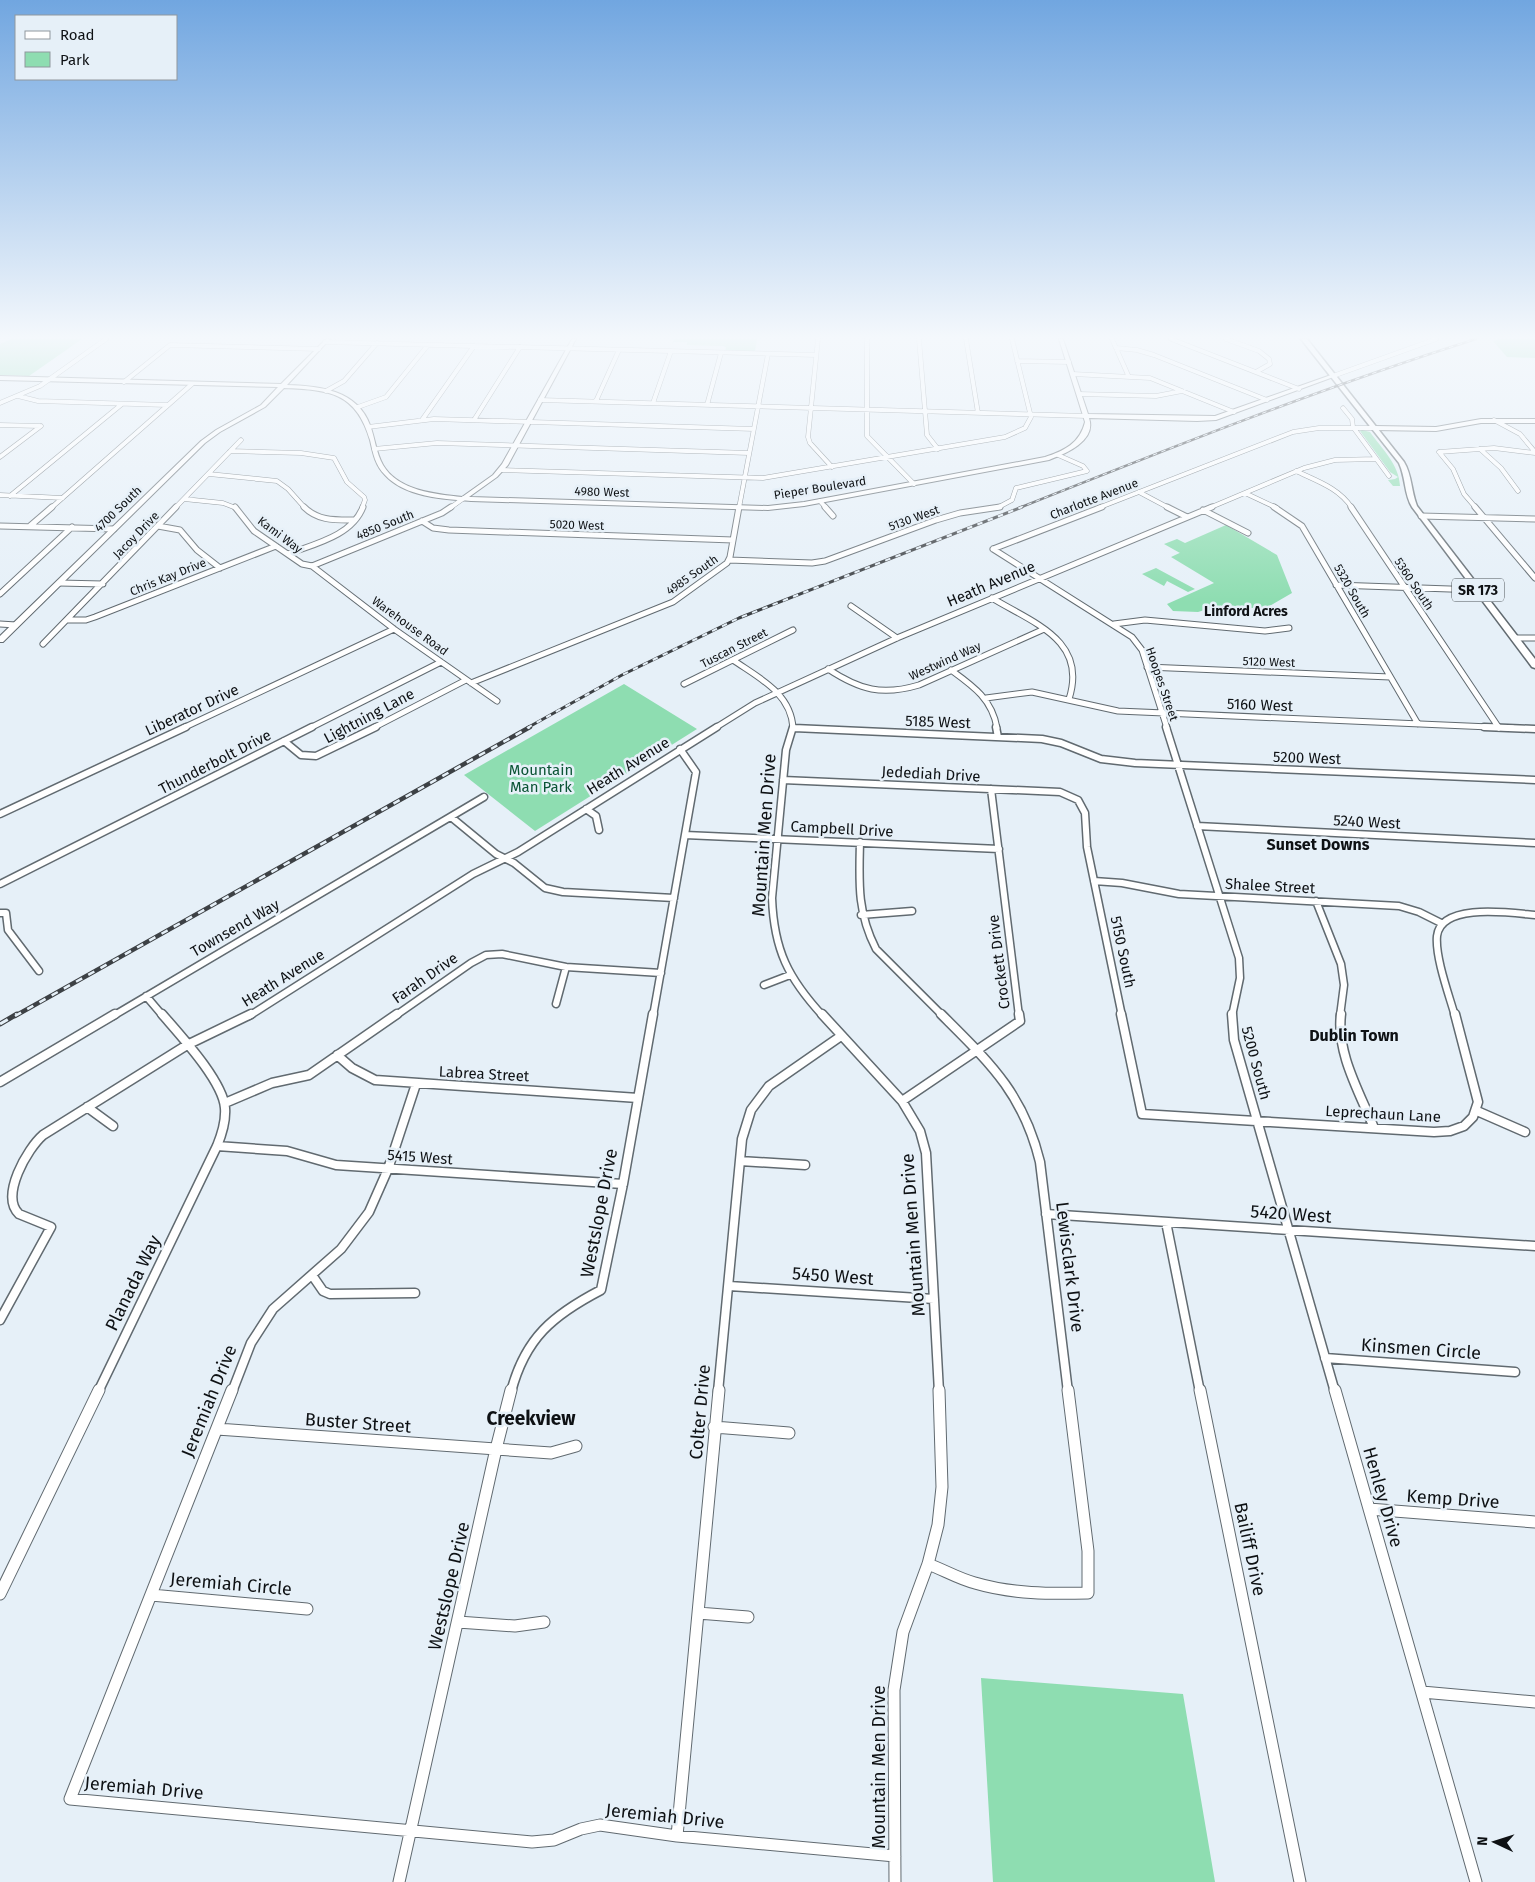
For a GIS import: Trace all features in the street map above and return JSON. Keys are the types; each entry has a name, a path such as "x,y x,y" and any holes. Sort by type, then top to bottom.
{"main road":[{"name":"SR 173","path":"1375,428 1405,468 1409,497 1535,665"}],"street":[{"path":"0,457 40,427"},
{"path":"10,496 94,427"},
{"path":"30,526 142,427"},
{"name":"4700 South","path":"0,640 203,442 226,427"},
{"name":"4980 West","path":"368,427 382,468 400,483 424,492 464,498 739,508"},
{"path":"464,498 501,470 525,427"},
{"path":"684,427 754,429"},
{"path":"809,427 808,440 832,467"},
{"path":"867,427 867,436 914,484"},
{"path":"926,427 928,438 938,449"},
{"path":"501,470 744,478 776,477 1013,435 1026,427"},
{"name":"Pieper Boulevard","path":"739,508 778,508 1028,463 1058,455 1082,440 1087,427"},
{"path":"1353,427 1389,476"},
{"path":"1375,428 1436,429 1450,427"},
{"path":"1507,427 1520,434 1535,452"},
{"name":"Charlotte Avenue","path":"993,549 1293,432 1319,428 1375,428"},
{"name":"4985 South","path":"468,681 673,602 721,569 729,560 754,429"},
{"name":"Jacoy Drive","path":"43,644 241,440"},
{"path":"374,449 428,443 750,453"},
{"path":"1480,449 1494,462 1518,491"},
{"path":"1535,452 1500,449 1439,452 1453,469 1464,494 1535,578"},
{"path":"230,451 332,456 336,460 344,479 363,496 365,500 364,506 354,520 342,531 288,554"},
{"path":"0,452 6,452"},
{"name":"5130 West","path":"729,560 812,563 825,561 953,514 982,512 1001,506 1012,500 1016,488 1084,473 1087,470 1083,466 1058,455"},
{"name":"Heath Avenue","path":"0,1320 51,1227 14,1211 7,1203 4,1193 6,1178 13,1164 32,1143 87,1107 186,1046 249,1015 473,874 518,852 733,715 778,692 897,638 1296,471 1335,460 1376,459"},
{"name":"5360 South","path":"1296,471 1334,489 1345,498 1499,728"},
{"path":"209,474 277,481 287,486 303,507 315,516 323,519 354,520"},
{"path":"1139,492 1187,517"},
{"name":"5320 South","path":"1245,493 1281,510 1298,522 1418,724"},
{"path":"0,496 62,498"},
{"name":"4850 South","path":"312,566 447,511 464,498"},
{"name":"Kami Way","path":"184,499 223,502 234,506 254,531 302,564 312,566"},
{"path":"820,501 833,516"},
{"path":"1203,510 1248,533"},
{"path":"1422,516 1535,519"},
{"name":"5020 West","path":"422,521 433,528 449,530 733,540"},
{"path":"0,526 114,529"},
{"path":"158,526 174,528 184,532 198,551 220,568"},
{"path":"0,594 72,527"},
{"name":"Chris Kay Drive","path":"67,620 90,619 276,546"},
{"name":"Hoopes Street","path":"993,549 1114,624 1126,632 1138,644 1162,713 1219,896"},
{"name":"Warehouse Road","path":"312,566 394,629 497,701"},
{"path":"62,580 107,580"},
{"path":"62,580 102,584"},
{"path":"1336,585 1478,590"},
{"path":"992,598 1063,645 1068,653 1074,676 1073,688 1069,699"},
{"path":"851,606 897,638"},
{"path":"1114,624 1137,620 1250,630 1276,631 1289,628"},
{"path":"0,624 16,624"},
{"name":"Liberator Drive","path":"0,814 394,629"},
{"name":"Tuscan Street","path":"684,684 793,630"},
{"name":"Westwind Way","path":"828,669 854,686 882,692 910,688 1042,630"},
{"path":"1514,638 1535,638"},
{"path":"733,660 778,692 791,710 794,728"},
{"name":"Thunderbolt Drive","path":"0,884 441,662"},
{"name":"5120 West","path":"1147,667 1390,677"},
{"path":"951,670 986,698 994,712 998,737"},
{"name":"Lightning Lane","path":"284,741 301,756 311,757 322,754 468,681"},
{"name":"5160 West","path":"986,698 1032,692 1069,699 1111,711 1535,729"},
{"name":"5185 West","path":"794,728 1052,741 1080,750"},
{"name":"Mountain Men Drive","path":"794,728 786,750 772,898 772,918 781,954 790,975 802,993 902,1101 920,1131 926,1153 942,1487 938,1525 928,1564 903,1632 894,1690 896,1882"},
{"name":"Westslope Drive","path":"399,1882 496,1449 517,1368 530,1345 553,1320 576,1303 600,1290 623,1184 696,772 680,749"},
{"name":"5200 West","path":"1080,750 1109,761 1535,780"},
{"name":"Jedediah Drive","path":"783,780 1060,792 1076,798"},
{"name":"Crockett Drive","path":"902,1101 976,1049 1020,1021 992,789"},
{"name":"Townsend Way","path":"0,1082 484,797"},
{"name":"5150 South","path":"1076,798 1084,811 1087,823 1086,838 1094,881 1142,1114"},
{"path":"586,808 596,816 599,830"},
{"path":"451,817 504,858 514,863 538,885 552,891 674,898"},
{"name":"5240 West","path":"1197,826 1535,843"},
{"name":"Campbell Drive","path":"684,835 999,849"},
{"name":"Lewisclark Drive","path":"860,842 861,915 868,934 880,954 976,1049 1008,1084 1024,1110 1034,1136 1040,1162 1088,1551 1088,1593 1054,1594 994,1588 973,1583 928,1564"},
{"name":"Shalee Street","path":"1094,881 1122,883 1179,894 1399,906 1419,912 1443,924"},
{"name":"5200 South","path":"1219,896 1240,968 1238,989 1232,1013 1233,1033 1257,1121"},
{"path":"1316,902 1344,976 1339,1015 1341,1038 1374,1128"},
{"path":"861,915 912,911"},
{"path":"0,913 6,914 8,930 39,971"},
{"path":"1525,1132 1477,1111 1475,1088 1438,952 1437,940 1443,924 1457,917 1474,913 1535,915"},
{"name":"Farah Drive","path":"225,1104 272,1083 309,1075 486,955 502,954 566,967 661,972"},
{"path":"556,1004 566,967"},
{"path":"764,985 790,975"},
{"path":"146,996 217,1086 225,1104"},
{"name":"Colter Drive","path":"677,1836 714,1427 740,1161 746,1124 760,1096 779,1077 841,1036"},
{"name":"Labrea Street","path":"337,1055 352,1068 375,1080 638,1098"},
{"name":"Jeremiah Drive","path":"416,1084 388,1168 369,1212 341,1249 273,1310 251,1343 70,1799 532,1842 554,1840 581,1829 600,1825 677,1836 895,1856"},
{"name":"Planada Way","path":"0,1594 217,1146 224,1124 225,1104"},
{"path":"87,1107 113,1126"},
{"name":"Leprechaun Lane","path":"1142,1114 1450,1132 1461,1129 1469,1124 1477,1111"},
{"name":"Henley Drive","path":"1257,1121 1476,1882"},
{"name":"5415 West","path":"217,1146 287,1151 324,1163 623,1184"},
{"path":"740,1161 805,1165"},
{"name":"5420 West","path":"1046,1214 1535,1246"},
{"name":"Bailiff Drive","path":"1166,1222 1300,1882"},
{"path":"312,1275 323,1291 330,1294 415,1293"},
{"name":"5450 West","path":"728,1286 934,1300"},
{"name":"Kinsmen Circle","path":"1325,1358 1515,1372"},
{"path":"714,1427 789,1433"},
{"name":"Buster Street","path":"217,1429 551,1453 576,1446"},
{"name":"Kemp Drive","path":"1369,1509 1535,1522"},
{"name":"Jeremiah Circle","path":"151,1594 307,1609"},
{"path":"698,1613 748,1617"},
{"path":"458,1622 515,1626 544,1622"},
{"path":"1422,1692 1535,1702"}],"green space":[{"path":"1360,431 1370,432 1389,457 1397,471 1400,486 1393,486 1388,480 1398,477 1390,472"},
{"path":"1226,525 1277,555 1292,593 1266,608 1247,608 1239,613 1212,613 1208,609 1198,612 1173,611 1167,604 1214,583 1171,557 1180,553 1164,544 1177,539 1185,543"},
{"path":"1156,568 1195,589 1188,592 1167,581 1164,586 1142,574"},
{"name":"Mountain Man Park","path":"624,684 697,729 535,831 464,775"},
{"path":"981,1678 1183,1694 1215,1882 993,1882"}],"railway":[{"path":"1019,508 1227,427"},
{"path":"527,728 622,675 739,618 1022,507"},
{"path":"15,1016 530,727"},
{"path":"0,1024 17,1014"}],"district":[{"name":"Linford Acres","path":"1246,611"},
{"name":"Sunset Downs","path":"1318,844"},
{"name":"Dublin Town","path":"1354,1035"},
{"name":"Creekview","path":"531,1418"}]}
